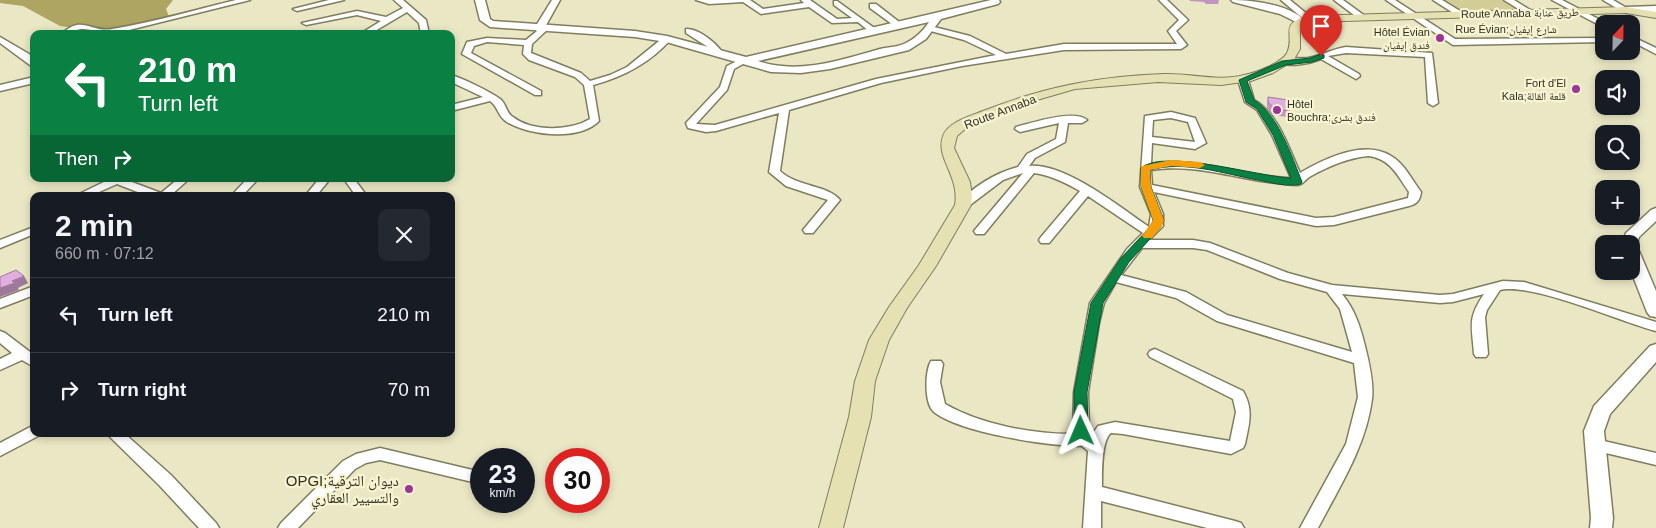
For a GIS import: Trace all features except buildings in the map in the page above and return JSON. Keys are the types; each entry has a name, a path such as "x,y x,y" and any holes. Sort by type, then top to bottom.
{"main road":[{"name":"Route Annaba طريق عنابة","path":"1414,15 1626,10 1656,15"},
{"path":"1285,62 1292,56 1294,29 1304,20 1414,15"},
{"name":"Route Annaba","path":"831,528 858,425 865,380 879,340 898,307 927,266 962,206 965,197 964,186 947,148 950,135 961,125 1049,93 1076,86 1171,78 1215,81 1243,80 1285,62"}],"street":[{"path":"118,30 246,0"},
{"path":"297,9 340,0"},
{"path":"398,0 423,22 424,30"},
{"path":"480,0 485,20 490,24 541,29 615,32 666,39 718,52 776,70 812,68 905,48 920,39 937,17"},
{"path":"455,80 497,101 506,117 511,121 551,132 570,132 594,122 595,118 588,84 578,75 532,58 527,54 528,43 541,29 548,13 555,7 556,0"},
{"path":"700,0 709,2 743,0 761,12 808,2 835,21 858,20"},
{"path":"996,1 937,17 746,60 730,68 724,88 691,123 692,126 706,129 716,128 879,81 948,65 1064,47 1181,46 1183,45 1182,42 1172,31 1184,20 1163,0"},
{"path":"1236,0 1284,12 1304,20"},
{"path":"1285,0 1304,20"},
{"path":"1338,0 1361,16"},
{"name":"Rue Évian;شارع إيفيان","path":"1390,0 1448,40 1459,43 1595,40"},
{"path":"1438,0 1461,14"},
{"path":"1508,0 1531,13"},
{"path":"1556,0 1595,20"},
{"path":"1608,0 1626,10 1656,9"},
{"path":"837,4 873,30"},
{"path":"873,6 900,25"},
{"path":"371,30 408,8"},
{"path":"306,23 361,13 387,20"},
{"path":"69,30 71,28 88,26 96,30"},
{"path":"930,28 958,35 1006,56"},
{"path":"689,31 714,47 718,52"},
{"path":"0,39 30,55"},
{"path":"588,84 613,77 630,69 666,39"},
{"path":"1640,39 1656,39"},
{"path":"528,43 478,41 470,44 466,54 538,93"},
{"path":"1640,43 1656,51"},
{"path":"0,50 14,47"},
{"path":"1285,62 1312,60 1334,52 1355,49 1429,55 1433,103"},
{"path":"1321,56 1356,76"},
{"path":"1243,80 1250,102 1261,108 1277,135 1298,182"},
{"path":"0,88 30,82"},
{"path":"455,107 492,98"},
{"path":"785,108 774,172 781,180 792,186 829,195 834,200 809,230"},
{"path":"1092,528 1094,492 1091,445 1081,431 1081,392 1097,303 1131,252 1151,233 1158,220 1146,187 1148,118 1171,115 1192,120 1201,143 1195,146 1148,139"},
{"path":"980,232 1027,169 1031,156 1061,140 1073,118 1020,129"},
{"path":"1146,187 1316,222 1334,221 1406,204 1412,202 1415,198 1415,192 1390,160 1376,154 1359,153 1304,175 1298,182"},
{"path":"1146,168 1159,164 1185,164 1274,180 1298,182"},
{"path":"962,206 996,179 1027,169 1050,172 1087,190 1151,233"},
{"path":"89,192 111,182"},
{"path":"124,182 148,192"},
{"path":"169,192 180,182"},
{"path":"240,192 250,182"},
{"path":"314,192 322,182"},
{"path":"1045,240 1087,190"},
{"path":"1633,235 1656,213"},
{"path":"0,244 30,232"},
{"path":"1140,244 1194,244 1210,247 1284,276 1332,289 1440,299 1453,298 1503,285 1524,286 1552,293 1656,327"},
{"path":"1640,273 1656,312"},
{"path":"1113,277 1181,295 1222,318 1361,360"},
{"path":"1481,354 1478,317 1480,310 1495,287"},
{"path":"1309,528 1354,444 1365,397 1361,360 1352,323 1346,308 1332,289"},
{"path":"0,304 30,292"},
{"path":"0,336 29,358"},
{"path":"1601,528 1602,518 1594,432 1601,411 1656,350"},
{"path":"1091,445 1102,431 1109,427 1231,448 1237,444 1244,409 1244,402 1238,395 1155,354"},
{"path":"0,365 29,358"},
{"path":"936,364 933,382 938,407 956,418 1060,441 1091,445"},
{"path":"0,450 30,433"},
{"path":"118,437 165,480 210,528"},
{"path":"1595,444 1656,459"},
{"path":"286,528 349,465 370,456 380,454 470,475"},
{"path":"1094,492 1235,528"}],"shaded area":[{"path":"0,0 173,0 166,9 170,19 119,30 93,30 60,26 23,6 0,3"},
{"path":"1439,0 1504,0 1523,11 1460,12"}],"slow traffic":[{"path":"1148,236 1157,226 1158,220 1146,187 1146,168 1171,163 1200,165"}],"place":[{"name":"Hôtel Évian فندق إيفيان","path":"1440,38"},
{"name":"Fort d'El Kala;قلعة القالة","path":"1576,89"},
{"name":"Hôtel Bouchra;فندق بشرى","path":"1277,110"},
{"name":"OPGI;ديوان الترقية والتسيير العقاري","path":"409,489"}],"route":[{"path":"1081,431 1081,392 1097,303 1124,260 1157,226 1157,214 1146,187 1146,168 1159,164 1185,164 1274,180 1298,182 1277,135 1261,108 1250,102 1243,80 1285,62 1312,60 1321,56"}]}
